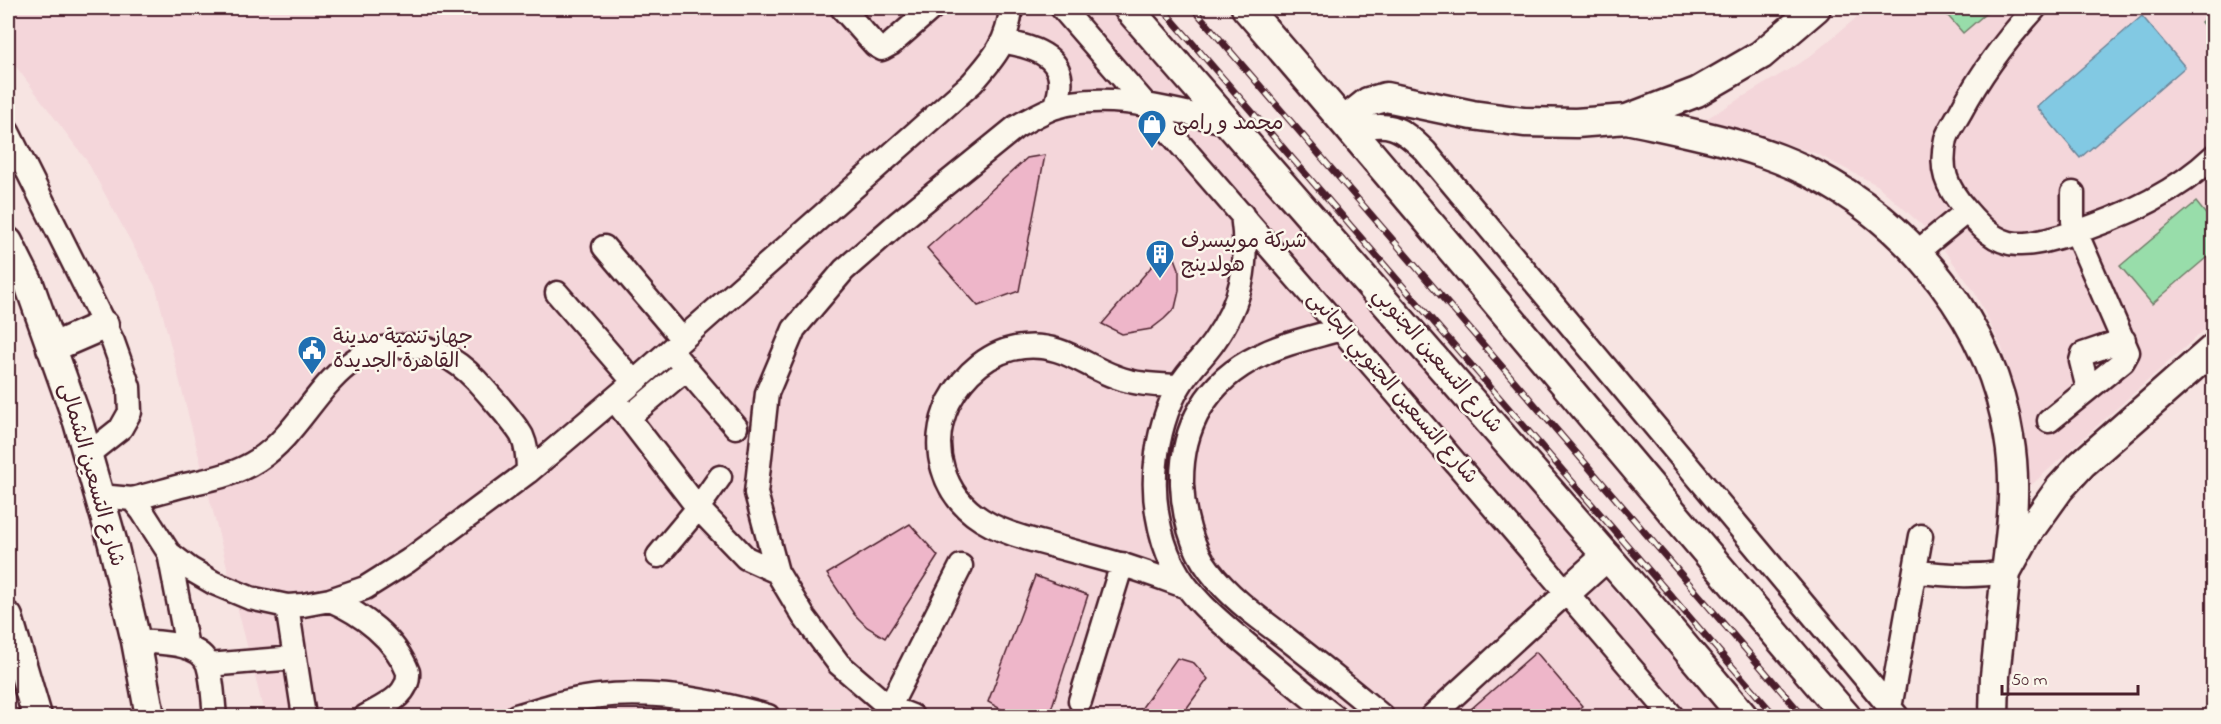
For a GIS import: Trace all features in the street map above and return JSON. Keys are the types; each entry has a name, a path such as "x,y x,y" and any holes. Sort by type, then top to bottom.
{"main road":[{"name":"شارع التسعين الجنوبي","path":"1128,8 1607,556 1743,717"},
{"path":"1246,8 1846,717"},
{"path":"1627,119 1697,92 1761,55 1816,8"},
{"path":"1689,131 1684,122 1684,112 1697,92"},
{"path":"1348,126 1368,102 1386,97 1472,115 1524,122 1576,123 1627,119 1689,131 1769,154 1813,174 1854,198 1892,228 1917,252 1955,302 1979,343 1998,388 2009,436 2013,503 1995,676 1994,717"},
{"name":"شارع التسعين الشمالى","path":"8,242 29,284 100,495 136,641 150,717"},
{"path":"51,348 104,325"},
{"path":"2006,572 2042,513 2082,464 2214,348"},
{"path":"2013,503 2025,516 2042,513"},
{"path":"1567,592 1607,556"},
{"path":"8,616 37,717"}],"street":[{"path":"842,8 875,45 882,49 891,44 932,8"},
{"path":"132,499 169,553 214,583 250,598 287,606 330,600 365,588 408,561 528,472 634,382 972,83 1004,42 1011,8"},
{"name":"شارع التسعين الجنوبي الجانبى","path":"1062,8 1341,329 1672,717"},
{"path":"2035,8 2005,42 1974,87 1947,136 1942,165 1950,192 1989,234 2015,244 2044,241 2101,225 2155,199 2214,156"},
{"path":"1004,42 1039,50 1052,61 1060,76 1061,93 1055,107"},
{"path":"912,717 887,712 839,664 804,616 777,572 756,493 767,393 794,329 844,270 1016,127 1034,116 1055,107 1095,102 1146,105 1230,123"},
{"path":"1348,126 1372,124 1392,126 1410,136 1425,151 1893,712"},
{"path":"8,132 113,342 129,387 130,412 121,428 87,455"},
{"path":"2049,421 2126,357 2127,347 2076,232 2073,221 2073,193"},
{"path":"1917,252 1967,211"},
{"path":"1242,214 1246,251 1245,270 1239,297 1228,322 1179,386 1168,411 1157,450 1154,480 1157,508 1172,564 1187,587 1235,635 1334,717"},
{"path":"604,247 676,345 686,369 736,427"},
{"path":"557,293 634,382"},
{"path":"1341,329 1259,355 1230,373 1206,398 1190,428 1182,461 1183,495 1190,533 1207,568 1233,597 1382,717"},
{"path":"2088,388 2081,361 2083,354 2124,340"},
{"path":"100,495 132,499 236,472 258,460 279,444 330,381 347,364 368,352 392,346 416,346 439,352 460,364 521,434 528,472"},
{"path":"1179,386 1130,382 1103,372 1068,353 1040,347 1006,350 971,372 954,394 942,420 939,448 944,475 956,498 972,514 996,529 1122,564 1187,587"},
{"path":"629,417 686,369"},
{"path":"614,399 698,507 746,558 777,572"},
{"path":"521,434 556,448"},
{"path":"658,556 720,477"},
{"path":"1893,712 1921,536"},
{"path":"169,553 187,647"},
{"path":"1080,701 1122,564"},
{"path":"887,712 961,566"},
{"path":"1915,571 1960,576 1983,576 2006,572"},
{"path":"1432,717 1567,592"},
{"path":"330,600 354,612 384,636 406,666 409,679 407,686 399,696 366,717"},
{"path":"287,606 304,717"},
{"path":"136,641 187,647 198,652 208,665 215,717"},
{"path":"208,665 295,658"},
{"path":"1313,700 1332,675"},
{"path":"516,717 551,712 562,703 612,695 663,694 713,701 764,716"}],"shaded area":[{"path":"8,8 1111,8 1722,716 265,716 156,288 87,161 8,56"},
{"path":"1868,8 2213,8 2213,322 2028,488 2026,434 2002,348 1974,291 1933,235 1877,185 1815,153 1753,134 1699,123 1808,58"}],"green space":[{"path":"1941,8 1992,8 1963,33"},
{"path":"2213,11 2213,37 2201,22"},
{"path":"2196,202 2213,223 2213,252 2152,304 2120,266"}],"water":[{"path":"2142,16 2185,67 2080,158 2037,107"}],"building":[{"path":"1045,155 1019,291 978,306 927,248 1027,158"},
{"name":"شركة موبيسرف هولدينج","path":"1170,245 1179,269 1179,291 1175,308 1151,329 1122,334 1102,324"},
{"path":"910,524 938,556 885,638 867,627 854,614 827,574"},
{"path":"1035,576 1088,595 1049,716 1013,716 988,702"},
{"path":"1536,652 1582,706 1570,716 1463,716"},
{"path":"1177,658 1194,663 1208,679 1181,716 1136,716"}],"railway":[{"path":"1162,8 1775,716"},
{"path":"1193,8 1803,716"}],"place":[{"name":"محمد و رامى","path":"1152,150"},
{"name":"شركة موبيسرف هولدينج","path":"1160,280"},
{"name":"جهاز تنمية مدينة القاهرة الجديدة","path":"312,376"}]}
